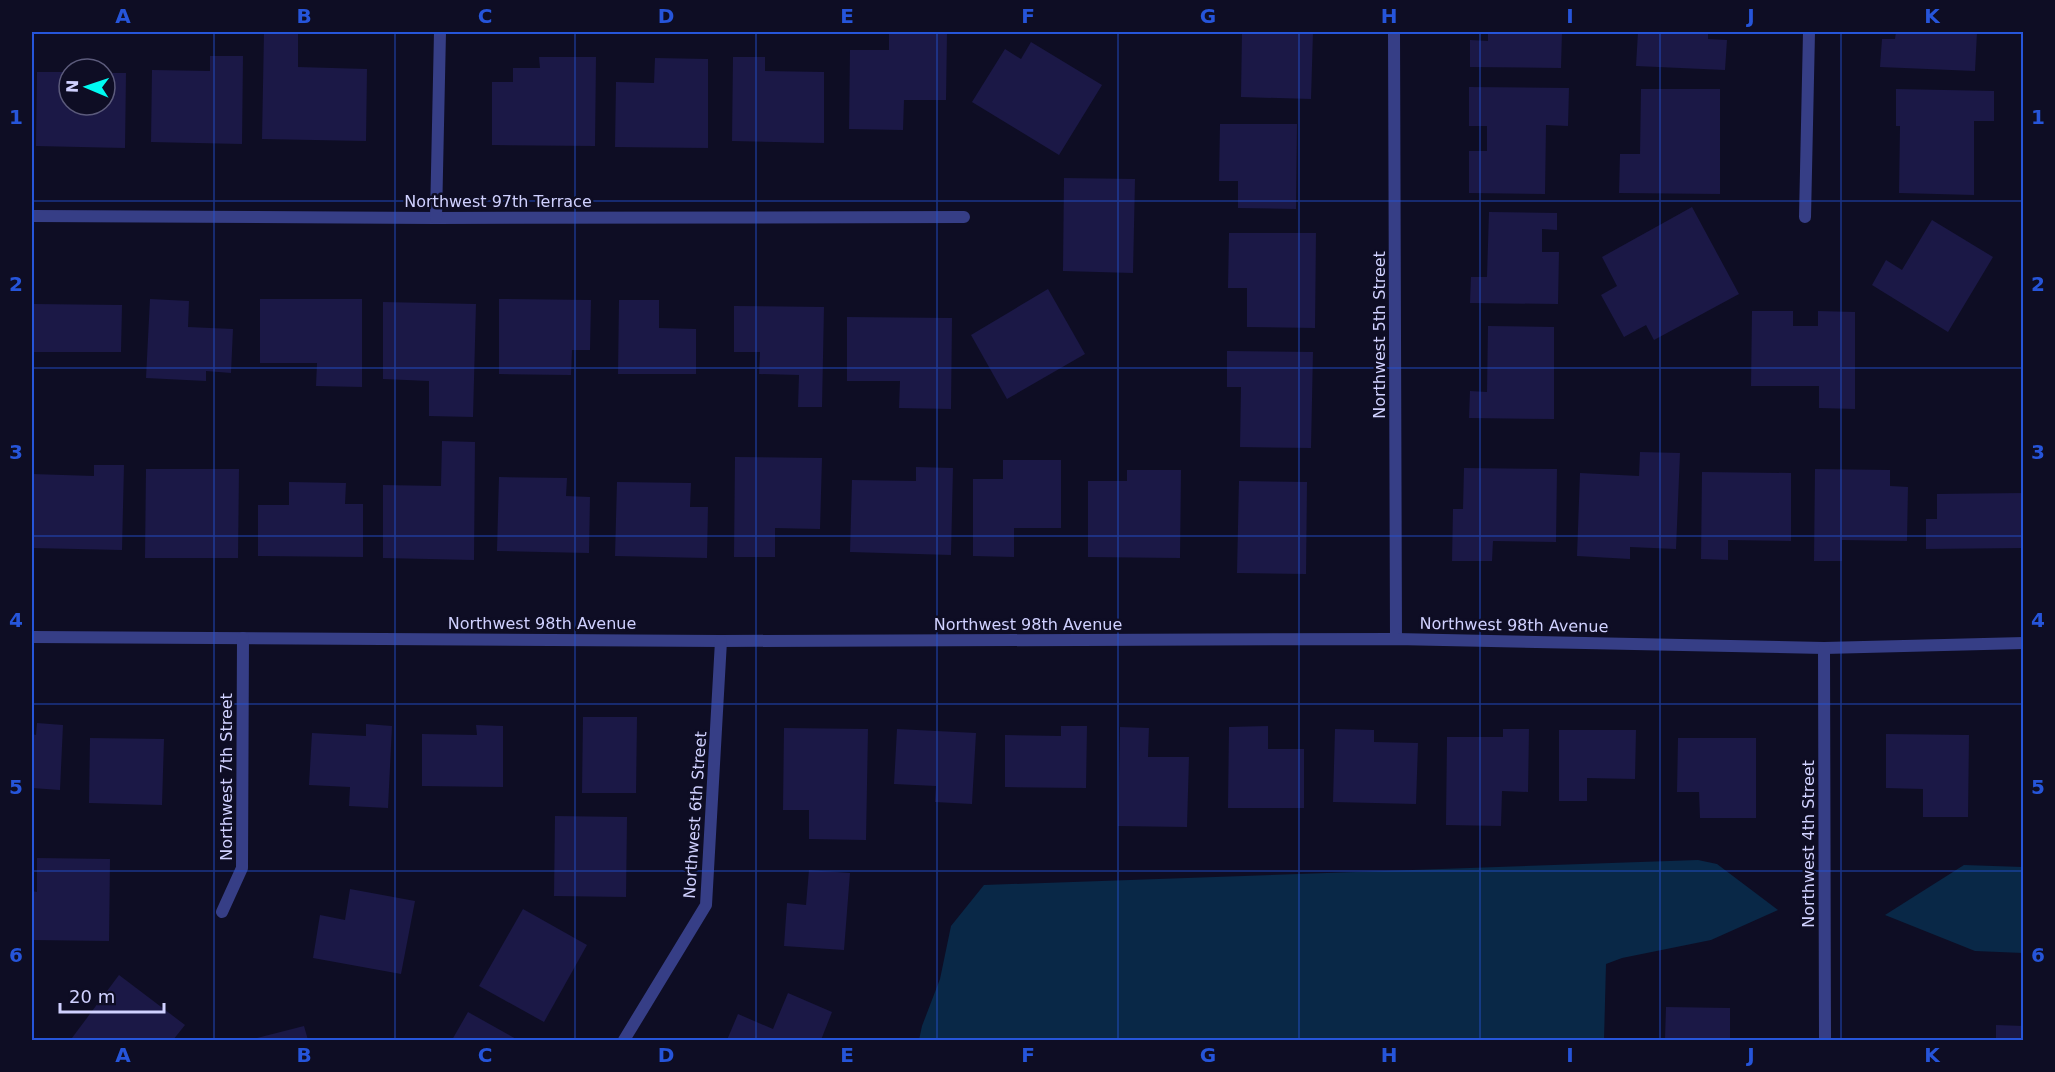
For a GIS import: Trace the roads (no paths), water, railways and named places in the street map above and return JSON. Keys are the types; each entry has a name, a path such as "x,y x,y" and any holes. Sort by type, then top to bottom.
{"street":[{"path":"436,218 440,32"},
{"name":"Northwest 5th Street","path":"1394,32 1396,639"},
{"path":"1805,217 1809,32"},
{"name":"Northwest 97th Terrace","path":"32,216 964,217"},
{"name":"Northwest 98th Avenue","path":"32,636 721,641 1396,639 1824,648 2024,644"},
{"name":"Northwest 7th Street","path":"222,912 242,868 243,638"},
{"name":"Northwest 6th Street","path":"624,1041 706,905 721,641"},
{"name":"Northwest 4th Street","path":"1824,648 1825,1041"}],"water":[{"path":"1698,860 1717,864 1778,910 1711,940 1622,958 1606,964 1604,1040 919,1040 940,979 951,926 984,885"},
{"path":"1964,865 2023,867 2023,953 1975,951 1885,915"}]}
